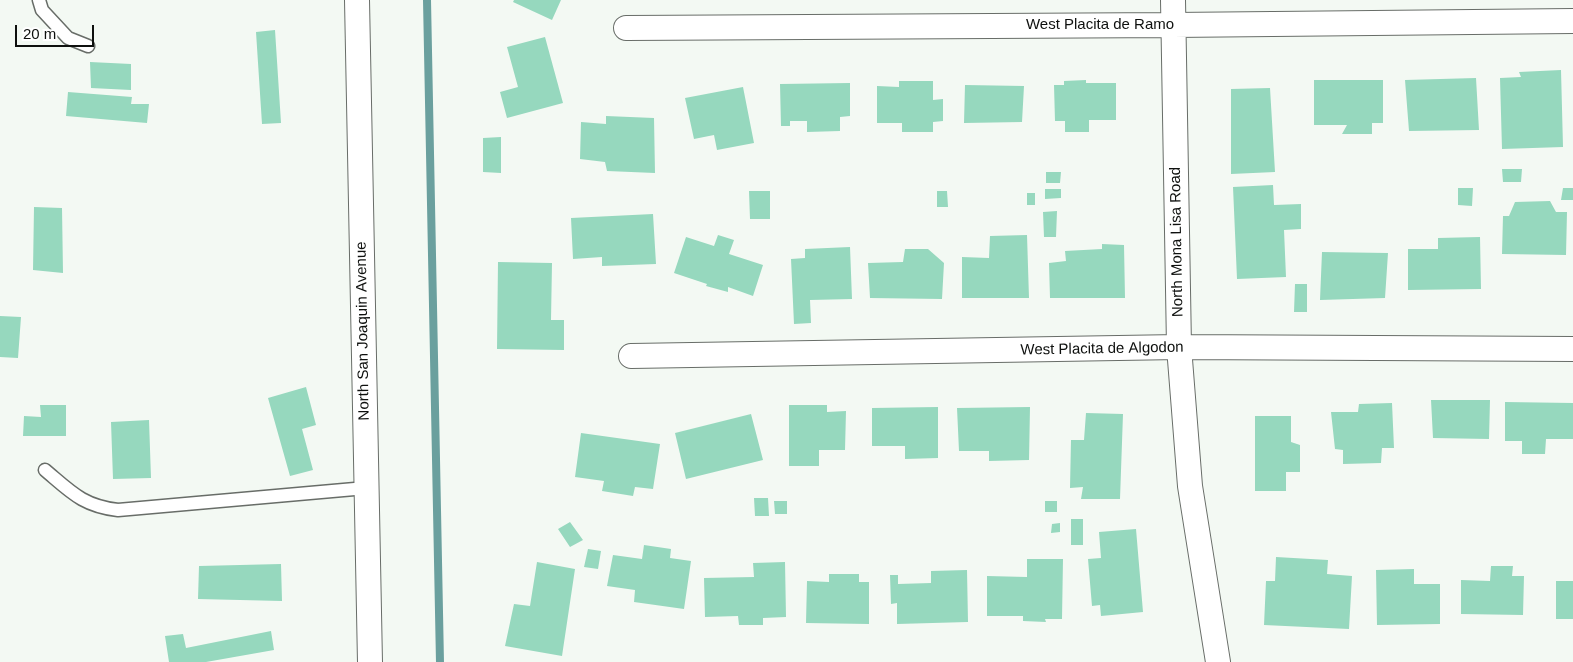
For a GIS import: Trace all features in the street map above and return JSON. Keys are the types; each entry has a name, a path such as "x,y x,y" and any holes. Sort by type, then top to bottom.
{"street":[{"name":"North San Joaquin Avenue","path":"357,0 370,662"},
{"name":"North Mona Lisa Road","path":"1173,0 1179,347 1190,486 1218,662"},
{"name":"West Placita de Ramo","path":"626,28 1573,21"},
{"name":"West Placita de Algodon","path":"631,356 1179,347 1573,349"}],"lane":[{"path":"39,0 42,10 68,38 88,46"},
{"path":"45,470 78,498 100,508 118,510 366,488"}],"building":[{"path":"514,0 561,0 552,20 513,2"},
{"path":"275,30 281,123 262,124 256,32"},
{"path":"545,37 563,103 507,118 500,92 518,87 507,47"},
{"path":"90,62 131,64 131,90 91,88"},
{"path":"1561,70 1563,147 1502,149 1500,78 1521,77 1519,72"},
{"path":"1476,78 1479,130 1409,131 1405,80"},
{"path":"1086,80 1086,83 1116,83 1116,120 1089,120 1089,132 1065,132 1065,121 1055,121 1054,85 1064,85 1064,81"},
{"path":"1314,80 1383,80 1383,123 1372,123 1372,134 1342,134 1347,125 1314,125"},
{"path":"899,81 933,81 933,100 943,99 943,121 933,122 933,132 902,132 902,123 877,123 877,86 899,87"},
{"path":"850,83 850,116 840,117 840,131 807,132 807,121 790,121 790,126 781,126 780,84"},
{"path":"965,85 1024,86 1022,122 964,123"},
{"path":"743,87 754,143 717,150 714,135 694,139 685,98"},
{"path":"1270,88 1275,172 1231,174 1231,89"},
{"path":"68,92 132,97 131,104 149,104 147,123 66,116"},
{"path":"606,116 654,118 655,173 607,171 605,162 580,159 581,122 606,124"},
{"path":"501,137 501,173 483,172 483,138"},
{"path":"1502,169 1522,169 1521,182 1503,182"},
{"path":"1046,172 1061,172 1060,183 1046,183"},
{"path":"1273,185 1274,205 1301,204 1301,229 1284,230 1286,277 1237,279 1233,187"},
{"path":"1458,188 1473,188 1472,206 1458,205"},
{"path":"1563,188 1573,188 1573,200 1561,200"},
{"path":"1045,189 1061,189 1061,198 1045,199"},
{"path":"749,191 770,191 770,219 750,219"},
{"path":"937,191 947,191 948,207 937,207"},
{"path":"1027,193 1035,193 1035,205 1027,205"},
{"path":"1550,201 1556,212 1567,212 1566,255 1502,254 1503,216 1509,216 1515,202"},
{"path":"34,207 62,208 63,273 33,270"},
{"path":"1057,211 1056,237 1044,237 1043,212"},
{"path":"653,214 656,264 602,266 602,257 573,259 571,218"},
{"path":"718,235 734,240 729,254 763,265 753,296 728,287 728,292 706,286 707,284 674,273 686,237 714,246"},
{"path":"1027,235 1029,298 962,298 962,257 989,258 990,236"},
{"path":"1480,237 1481,289 1408,290 1408,249 1438,249 1438,238"},
{"path":"1102,244 1124,245 1125,298 1050,298 1049,263 1066,261 1065,251 1102,249"},
{"path":"850,247 852,299 810,300 811,323 794,324 791,259 805,258 805,249"},
{"path":"905,249 928,249 944,263 942,299 870,298 868,263 903,262"},
{"path":"1322,252 1388,253 1385,298 1320,300"},
{"path":"498,262 552,263 551,320 564,320 564,350 497,349"},
{"path":"1295,284 1307,284 1307,312 1294,312"},
{"path":"0,316 21,317 18,358 0,357"},
{"path":"306,387 316,425 302,429 313,470 290,476 268,398"},
{"path":"1431,400 1490,400 1489,439 1433,438"},
{"path":"1505,402 1573,403 1573,439 1546,439 1545,454 1522,454 1522,441 1505,441"},
{"path":"1392,403 1394,448 1382,448 1381,463 1343,464 1343,450 1335,449 1331,412 1358,412 1359,404"},
{"path":"40,405 66,405 66,436 23,436 24,416 41,417"},
{"path":"789,405 827,405 827,412 846,411 845,450 819,450 819,466 789,466"},
{"path":"938,407 938,458 905,459 905,446 872,446 872,408"},
{"path":"1030,407 1029,460 989,461 989,451 959,451 957,408"},
{"path":"1086,413 1123,414 1120,499 1081,499 1083,487 1070,488 1071,440 1084,440"},
{"path":"751,414 763,460 686,479 675,433"},
{"path":"1255,416 1291,416 1291,442 1300,445 1300,472 1286,472 1286,491 1255,491"},
{"path":"149,420 151,478 113,479 111,422"},
{"path":"581,433 660,444 653,489 635,487 633,496 602,491 604,481 575,477"},
{"path":"754,498 768,498 769,516 755,516"},
{"path":"774,501 787,501 787,514 775,514"},
{"path":"1045,501 1057,501 1057,512 1045,512"},
{"path":"1071,519 1083,519 1083,545 1071,545"},
{"path":"570,522 583,540 570,547 558,529"},
{"path":"1060,523 1060,532 1051,533 1052,524"},
{"path":"1136,529 1143,612 1101,616 1100,605 1092,606 1088,559 1101,558 1099,532"},
{"path":"644,545 671,549 670,558 691,561 684,609 634,602 635,590 607,586 613,555 642,559"},
{"path":"588,549 601,551 598,569 584,567"},
{"path":"1276,557 1328,560 1327,574 1352,576 1349,629 1264,625 1266,581 1275,581"},
{"path":"1027,559 1063,559 1062,619 1045,619 1046,622 1023,621 1023,616 987,616 987,576 1027,577"},
{"path":"537,562 575,569 562,656 505,646 514,604 530,606"},
{"path":"785,562 786,617 763,618 763,625 739,625 738,616 705,617 704,578 754,577 753,563"},
{"path":"281,564 282,601 198,599 199,566"},
{"path":"1491,566 1513,566 1512,576 1524,576 1523,615 1461,614 1461,580 1490,581"},
{"path":"1414,569 1414,584 1440,584 1440,624 1377,625 1376,570"},
{"path":"967,570 968,622 897,624 897,603 891,604 890,575 898,575 898,584 931,583 931,571"},
{"path":"829,574 859,574 859,582 869,582 869,624 806,623 807,581 829,582"},
{"path":"1556,581 1573,581 1573,619 1556,619"},
{"path":"271,631 274,650 206,662 169,662 165,636 183,634 186,648"}],"waterway":[{"path":"427,0 440,662"}]}
